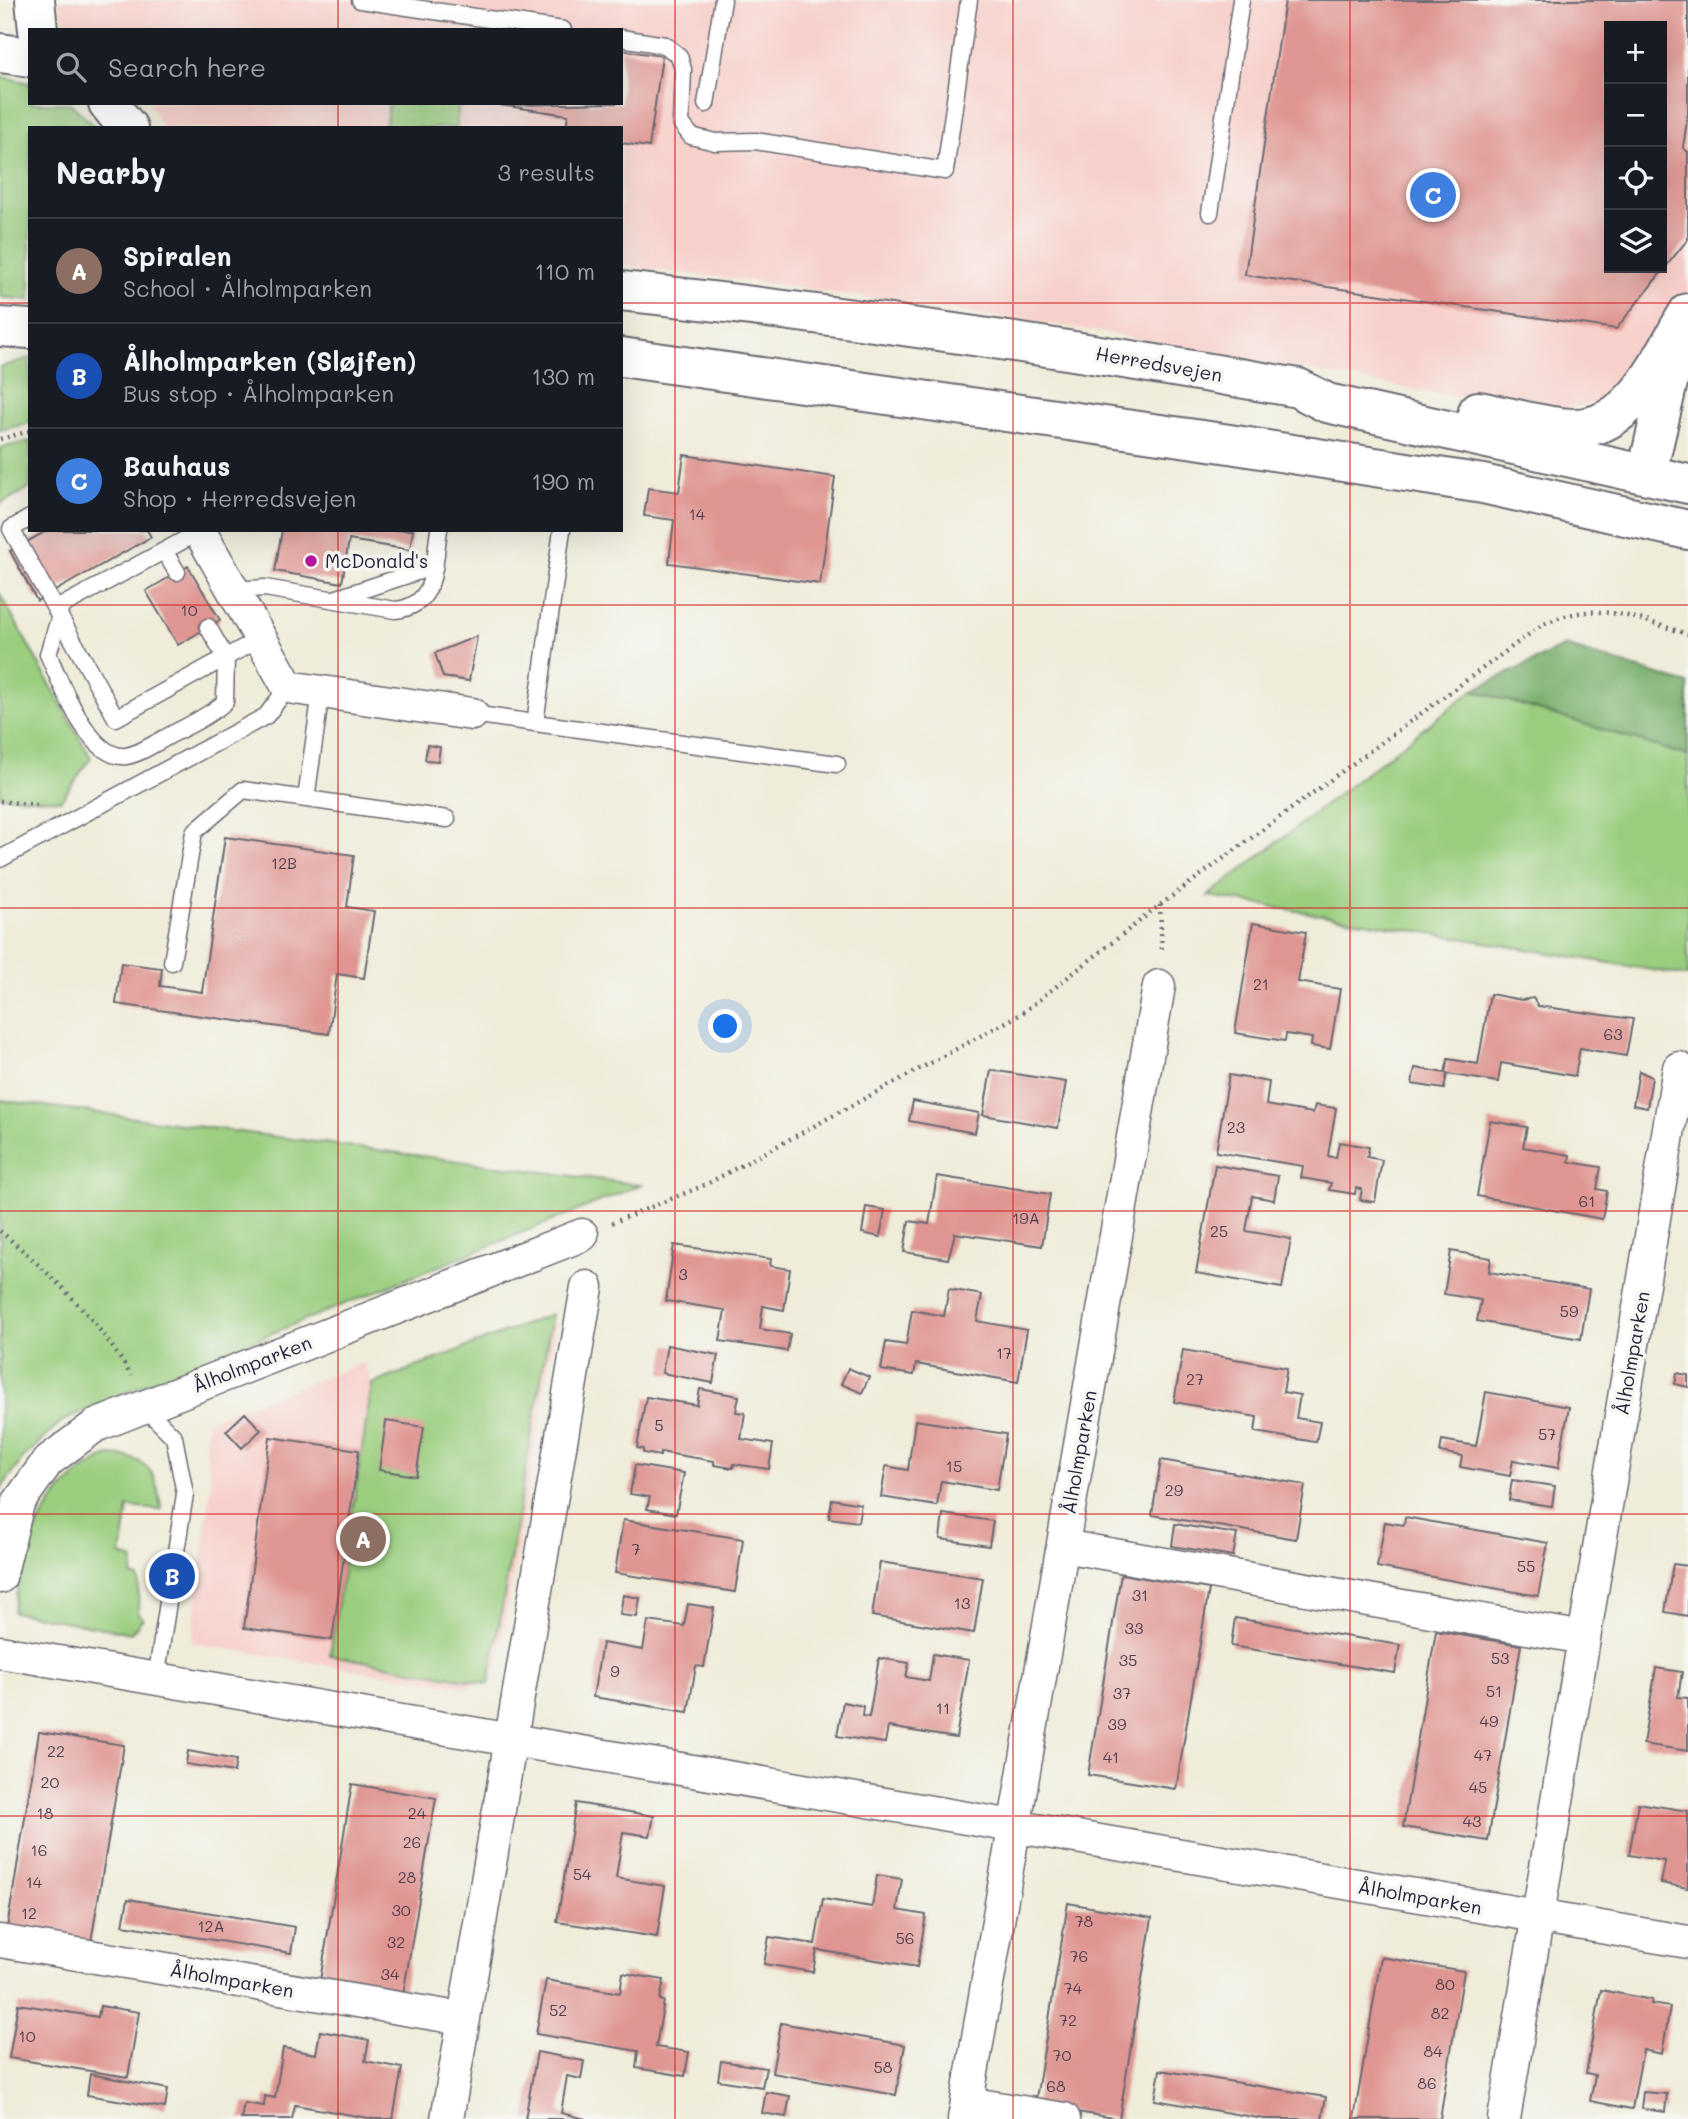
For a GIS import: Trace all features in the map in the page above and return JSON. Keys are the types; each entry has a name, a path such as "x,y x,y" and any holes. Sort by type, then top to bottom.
{"street":[{"path":"35,0 38,28"},
{"path":"0,53 28,57"},
{"path":"110,105 126,126"},
{"name":"Herredsvejen","path":"623,291 789,309 1056,346 1298,388 1327,403 1688,484"},
{"path":"1298,388 1325,384 1576,428 1608,419 1632,402 1688,315"},
{"path":"1688,315 1668,373 1647,473 1658,485 1688,501"},
{"path":"0,327 28,329"},
{"path":"623,357 1210,441 1483,484 1688,530"},
{"path":"200,532 288,687 472,714"},
{"name":"Ålholmparken","path":"1064,2119 965,2111 1159,986"},
{"name":"Ålholmparken","path":"1504,2119 1679,1068"},
{"name":"Ålholmparken","path":"0,1577 18,1503 48,1461 95,1426 582,1235"},
{"path":"447,2119 513,1741 587,1287"},
{"path":"1063,1546 1584,1638"},
{"name":"Ålholmparken","path":"0,1652 1012,1828 1688,1942"},
{"name":"Ålholmparken","path":"0,1941 464,2020"}],"lane":[{"path":"360,0 549,28"},
{"path":"706,104 723,0"},
{"path":"623,38 665,45 680,56 681,123 691,136 715,142 755,141 945,171 969,0"},
{"path":"1210,213 1241,0"},
{"path":"28,519 11,528 116,718 260,639"},
{"path":"197,532 58,613 48,654 68,698 93,738 112,753 124,756 138,752 219,707 227,694 226,657 208,627"},
{"path":"233,590 265,588 395,610 410,609 425,598 439,532"},
{"path":"534,723 562,532"},
{"path":"164,551 177,572"},
{"path":"332,600 423,570 434,561"},
{"path":"0,859 266,716 288,687"},
{"path":"306,799 321,692"},
{"path":"472,714 837,764"},
{"path":"172,962 194,832 243,790 447,819"},
{"path":"143,1406 174,1437 185,1494 156,1679"}],"path":[{"path":"0,439 28,432"},
{"path":"582,1235 705,1185 1021,1014 1160,905 1539,626 1578,611 1610,611 1688,634"},
{"path":"1159,986 1163,946 1160,905"},
{"path":"0,1231 71,1298 117,1351 138,1387 143,1406"}],"shaded area":[{"path":"57,0 1688,0 1688,378 1579,406 1555,409 1498,405 1077,328 752,281 623,266 623,126 162,126 150,105 623,105 623,28 66,28"},
{"path":"556,1323 498,1666 468,1688 192,1643 211,1482 205,1444 208,1420 364,1363 375,1391 545,1324"}],"green space":[{"path":"0,76 28,83 28,105 72,105 94,126 28,126 28,300 0,297"},
{"path":"389,105 459,105 456,126 385,126"},
{"path":"28,359 28,423 0,430 0,367"},
{"path":"28,441 28,489 0,504 0,448"},
{"path":"0,594 91,758 61,800 0,796"},
{"path":"1565,646 1688,684 1688,756 1473,690"},
{"path":"1473,690 1688,756 1688,976 1208,896"},
{"path":"0,1100 641,1185 138,1387 62,1421 24,1457 0,1490"},
{"path":"552,1314 489,1684 330,1655 372,1384"},
{"path":"111,1455 124,1456 143,1464 154,1477 160,1497 161,1510 128,1507 121,1555 133,1560 132,1576 139,1578 138,1613 143,1618 131,1633 13,1612 24,1564 41,1519 69,1482 88,1467"}],"building":[{"path":"1285,0 1688,0 1688,113 1683,148 1688,152 1688,239 1667,265 1667,21 1604,21 1604,273 1661,273 1616,329 1245,275"},
{"path":"623,50 662,56 649,147 623,143 623,126 566,126 568,115 500,105 623,105"},
{"path":"684,455 835,477 820,584 669,563 674,520 644,516 648,488 679,492"},
{"path":"44,532 148,532 151,537 37,601 10,551"},
{"name":"McDonald's","path":"282,532 413,532 410,550 349,540 342,583 275,571"},
{"path":"188,566 220,620 178,645 146,591"},
{"path":"477,636 469,681 443,677 435,653"},
{"path":"427,745 440,747 438,761 425,760"},
{"path":"225,837 354,855 347,907 374,911 364,978 337,974 329,1034 116,1004 121,963 162,968 160,986 202,992"},
{"path":"1253,923 1306,932 1298,982 1340,989 1330,1049 1311,1046 1312,1038 1286,1034 1285,1041 1235,1033"},
{"path":"1490,994 1522,1000 1533,998 1538,1006 1633,1019 1626,1056 1580,1048 1575,1076 1501,1063 1498,1082 1447,1074 1444,1089 1412,1084 1415,1068 1445,1073 1448,1059 1478,1064"},
{"path":"991,1070 1066,1082 1058,1128 983,1115"},
{"path":"1639,1071 1652,1077 1647,1108 1633,1105"},
{"path":"1229,1075 1269,1082 1266,1105 1313,1113 1315,1105 1336,1108 1328,1156 1336,1158 1339,1142 1369,1147 1367,1157 1382,1160 1375,1202 1360,1200 1362,1189 1356,1188 1355,1194 1329,1190 1331,1183 1301,1178 1303,1166 1216,1152"},
{"path":"913,1101 979,1113 975,1133 909,1121"},
{"path":"1490,1121 1527,1127 1523,1147 1570,1155 1569,1162 1601,1167 1597,1189 1607,1191 1602,1219 1477,1196"},
{"path":"1215,1165 1278,1176 1274,1200 1252,1196 1246,1231 1291,1239 1282,1288 1196,1273"},
{"path":"937,1176 1050,1194 1042,1246 955,1233 948,1259 904,1252 909,1221 929,1224"},
{"path":"866,1207 885,1210 880,1237 862,1233"},
{"path":"674,1245 771,1259 770,1266 790,1269 784,1310 763,1306 760,1329 790,1334 787,1351 720,1341 725,1310 666,1301"},
{"path":"1451,1251 1491,1258 1489,1272 1589,1289 1581,1339 1477,1321 1481,1300 1444,1294"},
{"path":"949,1289 982,1295 977,1321 1027,1330 1018,1382 916,1364 914,1375 881,1370 886,1342 906,1345 912,1310 944,1316"},
{"path":"667,1345 718,1355 713,1383 662,1373"},
{"path":"1183,1350 1287,1368 1283,1392 1300,1395 1296,1418 1320,1422 1316,1442 1255,1432 1257,1417 1174,1402"},
{"path":"848,1368 869,1377 862,1393 841,1384"},
{"path":"1677,1373 1688,1375 1688,1387 1675,1384"},
{"path":"700,1389 739,1396 736,1412 745,1413 741,1439 773,1444 769,1469 734,1464 733,1468 714,1465 714,1461 660,1452 660,1456 643,1453 643,1449 637,1448 646,1397 697,1405"},
{"path":"1486,1392 1569,1407 1558,1468 1513,1460 1510,1476 1460,1467 1462,1456 1440,1452 1442,1440 1476,1446"},
{"path":"245,1413 261,1430 242,1448 226,1431"},
{"path":"915,1420 1006,1434 997,1490 941,1481 937,1506 881,1497 886,1466 908,1470"},
{"path":"386,1421 424,1427 416,1476 379,1470"},
{"path":"270,1437 359,1450 332,1640 244,1628"},
{"path":"1161,1460 1305,1485 1296,1539 1152,1515"},
{"path":"635,1465 684,1473 676,1514 647,1509 650,1497 630,1494"},
{"path":"1512,1480 1555,1486 1552,1506 1509,1500"},
{"path":"832,1499 861,1504 858,1522 829,1518"},
{"path":"943,1514 993,1521 989,1546 940,1539"},
{"path":"1405,1517 1548,1543 1538,1596 1377,1567 1385,1522 1404,1525"},
{"path":"623,1520 743,1539 735,1592 615,1573"},
{"path":"1175,1524 1237,1534 1233,1556 1172,1546"},
{"path":"880,1562 983,1578 974,1633 872,1616"},
{"path":"1673,1564 1688,1566 1688,1616 1665,1612"},
{"path":"1121,1574 1209,1589 1176,1789 1088,1775"},
{"path":"623,1595 640,1598 637,1617 620,1615"},
{"path":"688,1604 714,1608 704,1667 696,1666 688,1712 593,1697 602,1643 643,1650 648,1621 684,1626"},
{"path":"1235,1618 1400,1645 1395,1673 1231,1646"},
{"path":"1436,1631 1521,1645 1488,1841 1403,1827"},
{"path":"933,1654 969,1660 956,1738 888,1727 885,1743 837,1736 843,1702 863,1706 862,1716 869,1717 879,1658 909,1663 906,1677 929,1681"},
{"path":"1656,1668 1682,1672 1678,1697 1688,1698 1688,1751 1643,1744"},
{"path":"39,1732 124,1745 91,1942 7,1928"},
{"path":"188,1751 236,1760 234,1772 186,1764"},
{"path":"352,1784 436,1798 403,1995 320,1981"},
{"path":"576,1803 654,1816 650,1836 623,1832 616,1878 665,1886 657,1937 557,1922"},
{"path":"1638,1803 1688,1811 1688,1888 1661,1883 1665,1861 1629,1855"},
{"path":"877,1875 902,1879 897,1910 926,1915 917,1967 817,1950 813,1972 764,1964 769,1937 815,1944 823,1899 872,1907"},
{"path":"128,1899 295,1927 291,1953 123,1925"},
{"path":"1068,1903 1152,1918 1119,2119 1035,2105"},
{"path":"1381,1957 1464,1971 1440,2119 1354,2119"},
{"path":"623,1973 664,1980 660,2000 664,2001 656,2047 689,2052 685,2076 636,2068 638,2051 536,2034 546,1980 620,1993"},
{"path":"1601,1990 1652,2000 1651,2004 1670,2007 1662,2054 1643,2050 1632,2109 1590,2101 1595,2075 1586,2073"},
{"path":"18,2004 98,2017 100,2006 139,2012 128,2077 9,2058"},
{"path":"781,2023 905,2045 896,2095 772,2073"},
{"path":"320,2031 369,2040 365,2061 402,2068 393,2119 374,2119 295,2105 292,2119 241,2119 244,2103 264,2106 265,2096 275,2098 283,2048 316,2054"},
{"path":"537,2052 584,2061 581,2079 567,2076 561,2113 586,2119 525,2119"},
{"path":"721,2061 766,2068 762,2087 718,2080"},
{"path":"1160,2070 1326,2097 1322,2119 1264,2119 1155,2100"},
{"path":"90,2074 168,2089 165,2108 87,2095"},
{"path":"766,2092 790,2096 786,2117 762,2113"},
{"path":"1643,2092 1667,2094 1665,2112 1641,2109"}],"place":[{"name":"Bauhaus","path":"1433,195"},
{"name":"McDonald's","path":"311,561"},
{"name":"Spiralen","path":"363,1539"},
{"name":"Ålholmparken (Sløjfen)","path":"172,1576"}]}
